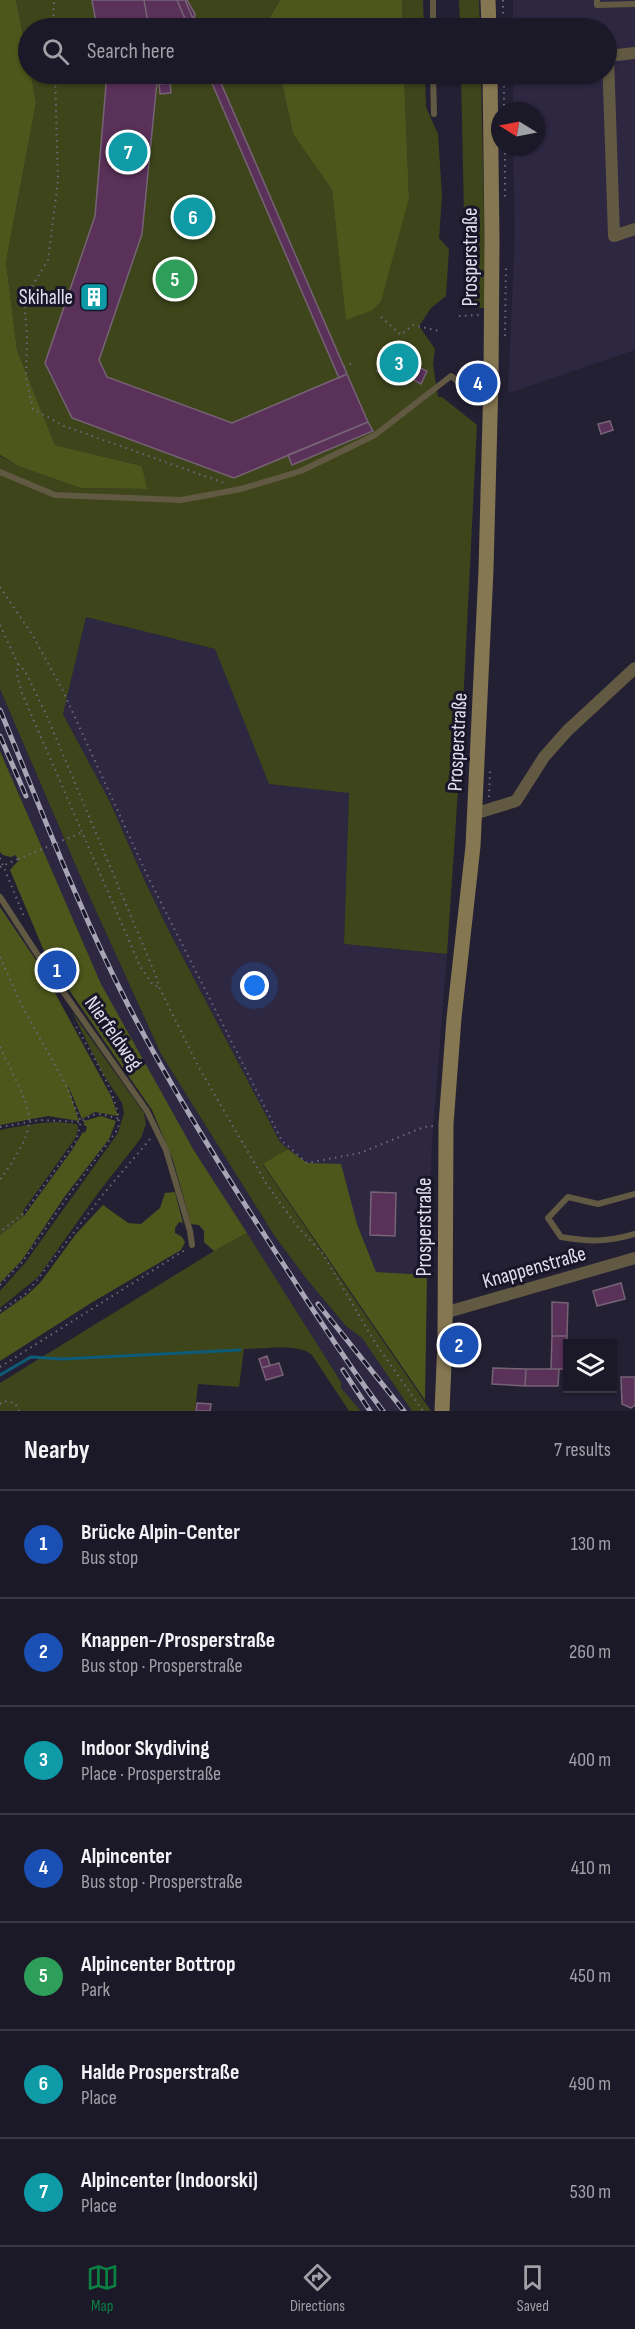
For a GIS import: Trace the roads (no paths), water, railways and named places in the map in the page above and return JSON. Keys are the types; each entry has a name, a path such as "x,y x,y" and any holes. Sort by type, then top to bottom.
{"main road":[{"path":"488,0 489,18"},
{"name":"Prosperstraße","path":"442,1411 446,1124 474,814 486,559 492,230 489,84"}],"street":[{"path":"617,55 635,53"},
{"path":"609,84 614,236 635,229"},
{"path":"474,814 516,801 543,756 635,668"},
{"name":"Knappenstraße","path":"444,1313 635,1258"}],"lane":[{"path":"433,0 433,18"},
{"path":"597,0 597,5 620,2 635,4"},
{"path":"433,84 434,114"},
{"path":"0,472 55,495 181,500 241,489 301,471 375,435 451,376 466,387 490,399"},
{"name":"Nierfeldweg","path":"0,897 41,960 147,1111 166,1150 192,1245"},
{"path":"635,1194 598,1204 568,1197 548,1218 561,1237 582,1241 608,1241 635,1234"}],"waterway":[{"path":"0,1375 31,1357 62,1359 240,1350"}],"railway":[{"path":"0,710 93,933 146,1039 243,1202 332,1339 383,1411"},
{"path":"0,736 26,796"},
{"path":"318,1304 404,1411"},
{"path":"343,1370 370,1411"}],"place":[{"name":"Alpincenter (Indoorski)","path":"128,152"},
{"name":"Halde Prosperstraße","path":"193,217"},
{"name":"Alpincenter Bottrop","path":"175,279"},
{"name":"Skihalle","path":"94,297"},
{"name":"Indoor Skydiving","path":"399,363"},
{"name":"Alpincenter","path":"478,383"},
{"name":"Brücke Alpin-Center","path":"57,970"},
{"name":"Knappen-/Prosperstraße","path":"459,1345"}]}
